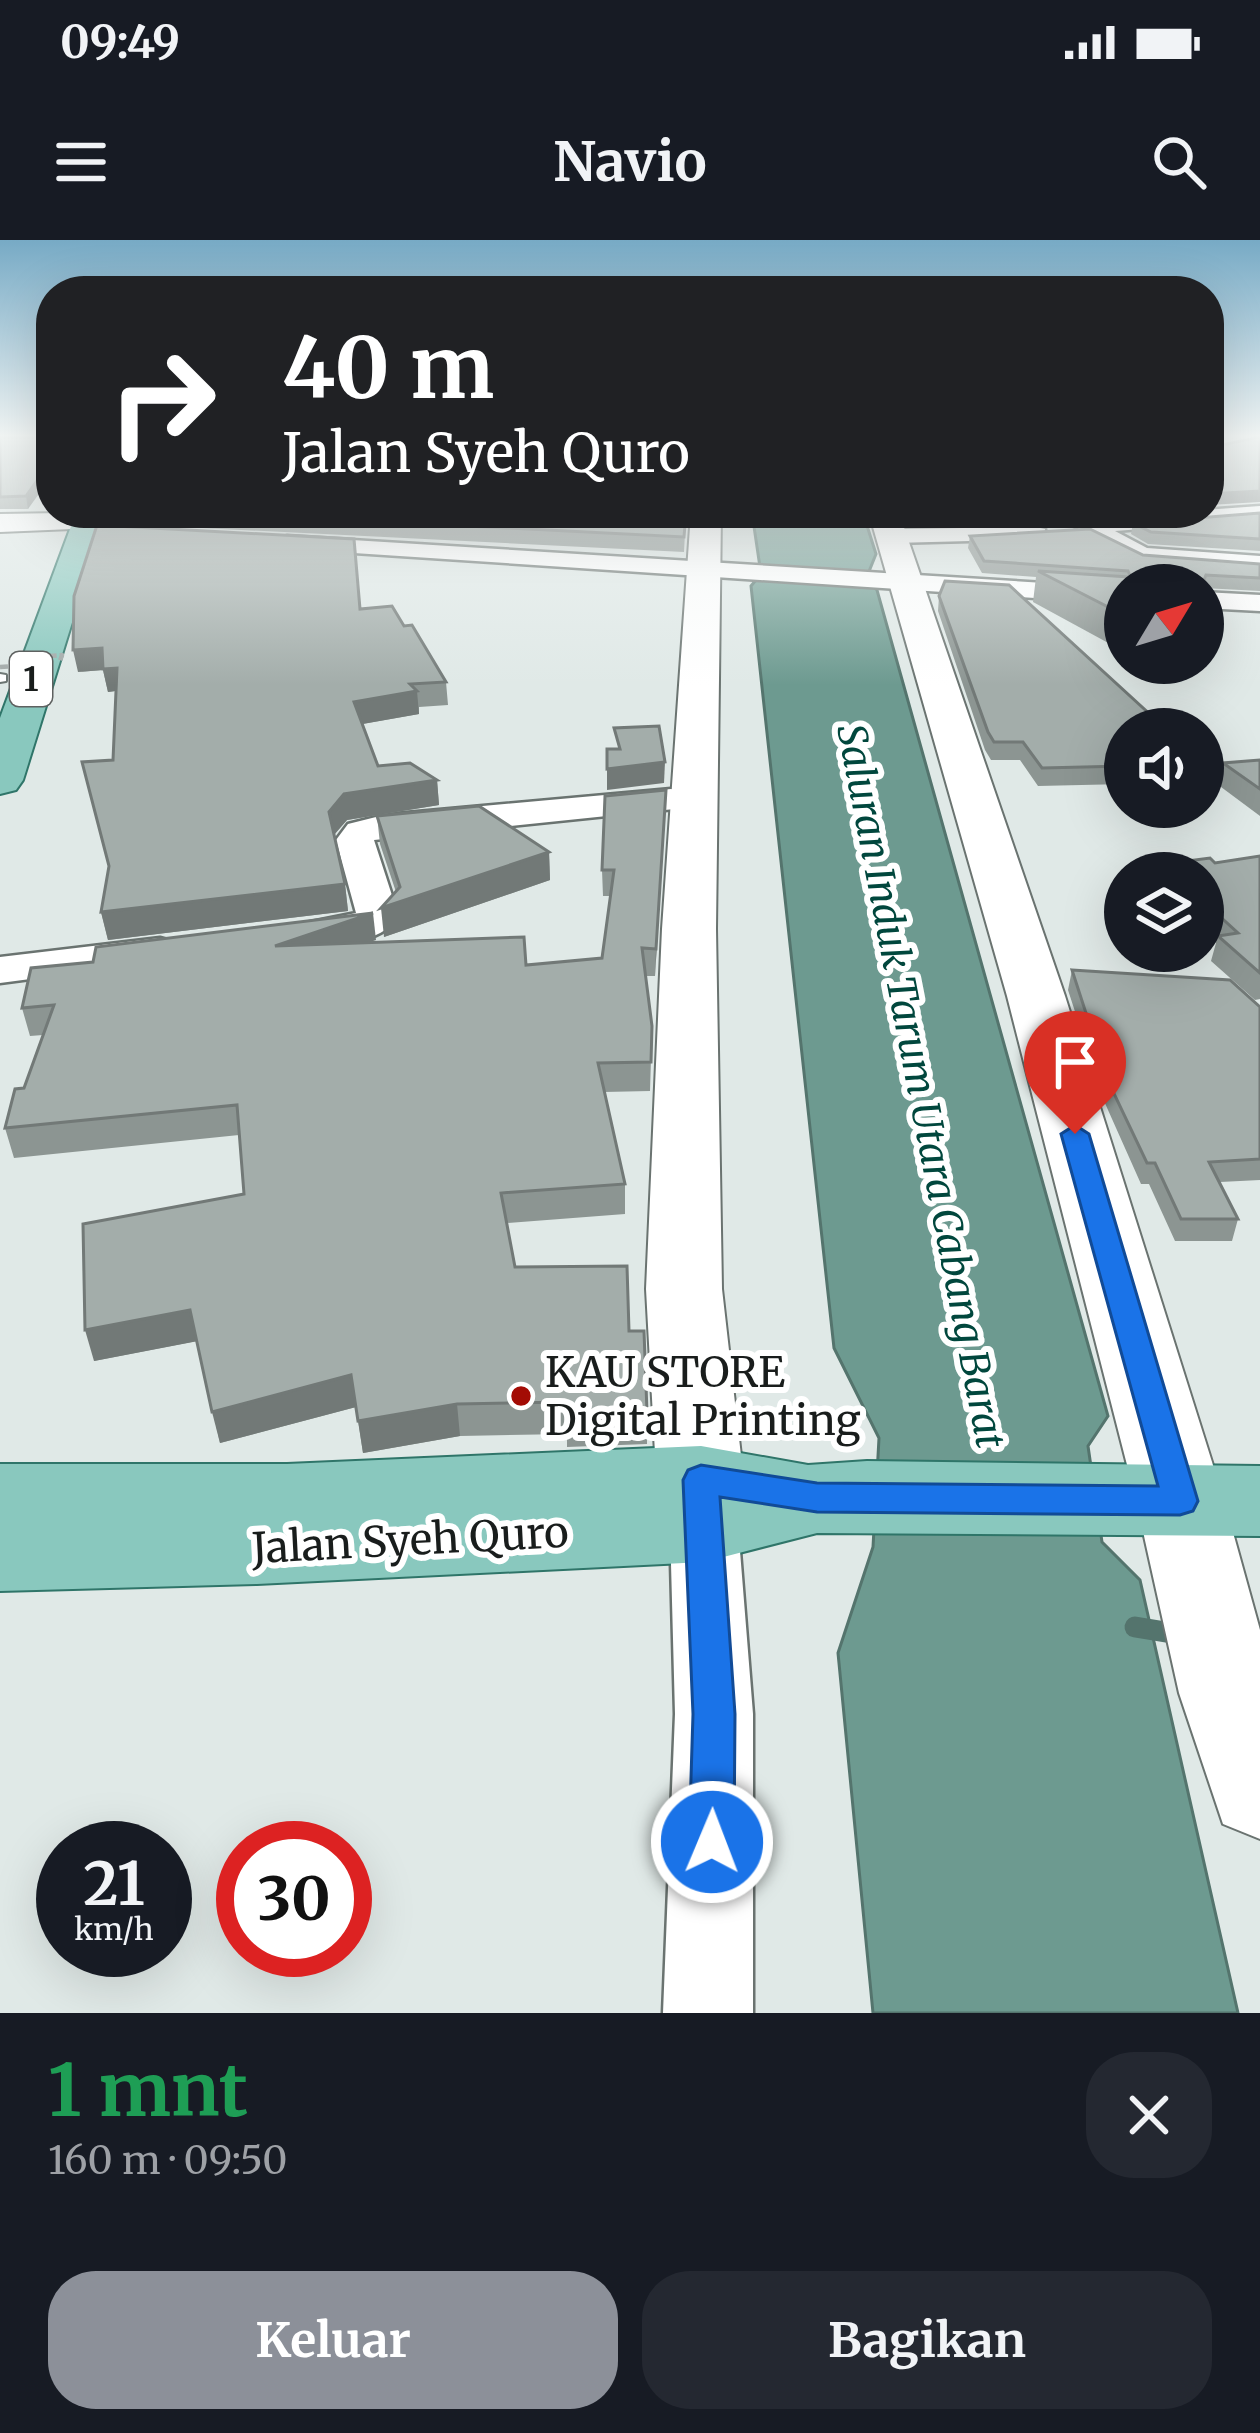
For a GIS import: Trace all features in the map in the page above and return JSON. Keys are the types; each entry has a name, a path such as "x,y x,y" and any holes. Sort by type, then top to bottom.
{"main road":[{"name":"1","path":"0,679 78,528"},
{"name":"1","path":"0,780 79,528"},
{"name":"Jalan Syeh Quro","path":"0,1499 1194,1500"},
{"name":"Jalan Syeh Quro","path":"0,1553 257,1547 702,1503"}],"street":[{"path":"0,523 36,523"},
{"path":"258,542 712,538 907,543 1039,528"},
{"path":"1092,528 1154,558 1260,562"},
{"path":"1206,528 1260,562"},
{"path":"709,2013 714,1714 684,1289 689,929 712,538"},
{"path":"907,543 1104,591"},
{"path":"907,543 1036,996 1194,1500 1260,1789"},
{"path":"1224,601 1260,603"},
{"path":"274,938 344,931 378,917 355,840 361,832 697,797"},
{"path":"0,970 204,946"}],"path":[{"path":"0,667 48,664 50,656 62,655 60,661"}],"water":[{"name":"Saluran Induk Tarum Utara Cabang Barat","path":"754,528 868,528 876,554 866,579 877,590 1108,1416 1088,1446 1102,1542 1140,1580 1238,2013 873,2013 838,1653 873,1547 879,1438 834,1348 751,586 761,574"}],"building":[{"path":"1224,520 1260,520 1260,539 1143,528 1224,528"},
{"path":"96,528 354,539 360,609 392,606 404,626 412,625 446,682 410,684 417,691 354,702 378,766 410,763 437,780 344,794 329,812 345,884 101,912 109,866 82,762 113,760 117,668 103,669 102,648 73,650 74,596"},
{"path":"507,528 685,528 684,537"},
{"path":"1090,529 1143,555 1260,564 1260,578 1224,576 1224,564 1104,564 1104,569 984,561 970,536"},
{"path":"1038,571 1104,575 1104,605"},
{"path":"945,581 1009,585 1104,672 1104,684 1117,684 1143,708 1104,708 1104,767 1042,768 1023,742 994,742 939,596"},
{"path":"659,726 665,762 607,769 607,749 620,749 614,728"},
{"path":"1260,760 1260,789 1224,764"},
{"path":"666,790 656,949 642,948 652,1026 651,1062 598,1063 625,1184 501,1193 515,1267 627,1266 629,1331 644,1331 647,1412 566,1416 566,1402 457,1404 358,1421 351,1375 212,1412 190,1310 85,1330 83,1224 244,1194 237,1105 5,1128 15,1089 24,1088 54,1005 22,1008 31,968 93,962 96,947 373,913 275,946 524,937 526,965 602,958 614,870 602,870 605,796"},
{"path":"479,806 549,852 381,908 400,887 377,816"},
{"path":"1260,856 1260,973 1224,941 1224,935 1238,933 1224,920 1224,862"},
{"path":"1072,970 1230,980 1260,1007 1260,1159 1209,1162 1238,1219 1181,1219 1155,1163 1147,1163 1108,1081"}],"waterway":[{"path":"1135,1627 1184,1635"}],"place":[{"name":"KAU STORE Digital Printing","path":"521,1396"}],"route":[{"path":"712,1842 714,1714 701,1480 817,1498 1142,1497 1180,1501 1075,1134"}]}
